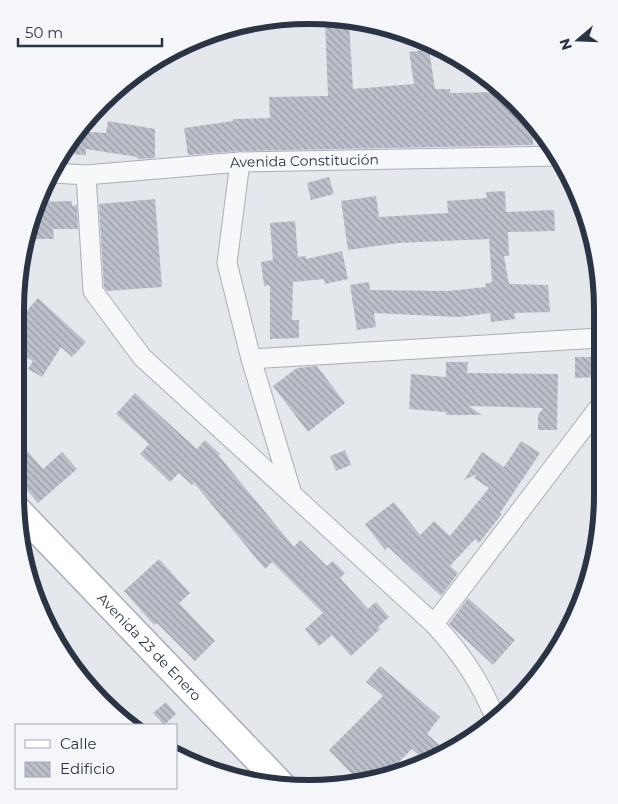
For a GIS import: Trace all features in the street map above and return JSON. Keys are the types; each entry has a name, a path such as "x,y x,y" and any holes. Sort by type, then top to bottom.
{"main road":[{"name":"Avenida 23 de Enero","path":"24,517 276,778"}],"street":[{"name":"Avenida Constitución","path":"58,173 86,174 240,162 549,156"},
{"path":"240,162 227,263 251,359 292,495"},
{"path":"86,174 94,291 142,357 434,624 460,653 485,694 493,712"},
{"path":"251,359 594,338"},
{"path":"434,624 594,414"}],"building":[{"path":"325,24 349,27 353,89 414,84 409,52 427,49 429,50 435,89 450,89 450,93 494,92 511,107 533,133 533,145 240,151 188,155 184,128 233,121 233,119 270,118 269,97 328,96"},
{"path":"108,121 155,129 155,158 137,159 137,157 86,149 86,155 70,154 86,132 106,133"},
{"path":"329,177 334,194 311,200 307,183"},
{"path":"505,191 506,212 554,210 555,231 508,232 509,256 504,256 509,284 548,285 550,312 514,313 515,319 491,322 490,313 459,317 374,313 376,327 357,330 350,285 369,282 370,290 448,291 486,287 485,284 492,282 489,239 398,243 348,250 341,201 376,196 379,217 448,213 447,201 487,198 486,192"},
{"path":"155,199 162,287 107,291 104,287 99,204"},
{"path":"72,201 72,206 77,205 78,229 53,229 54,239 32,239 44,202"},
{"path":"295,221 298,257 306,256 306,259 342,251 348,279 325,284 324,279 293,282 292,320 299,320 299,338 270,339 270,285 264,286 261,262 273,260 270,223"},
{"path":"38,298 86,342 72,357 61,347 42,377 28,369 33,361 24,356 24,314"},
{"path":"575,357 594,357 594,377 575,378"},
{"path":"446,362 468,362 467,373 558,374 557,430 538,430 538,415 543,408 469,406 482,415 446,415 446,412 409,409 411,374 446,377"},
{"path":"317,366 345,403 308,432 273,386 297,368"},
{"path":"135,393 197,449 205,440 220,454 219,456 294,547 300,540 327,566 333,561 345,573 340,578 368,609 376,602 389,617 378,627 380,629 351,656 332,635 319,646 305,629 323,613 272,562 265,569 194,483 192,485 179,473 170,482 140,454 149,444 116,414"},
{"path":"521,441 540,453 500,513 502,514 479,543 475,539 450,566 458,573 441,596 388,547 385,550 365,524 394,502 420,535 434,521 450,536 489,488 474,478 477,474 464,480 482,452 504,467"},
{"path":"24,447 43,469 62,452 77,469 38,503 24,487"},
{"path":"345,450 351,465 336,471 330,456"},
{"path":"159,559 190,593 179,603 215,641 195,661 157,623 154,625 124,591"},
{"path":"468,598 515,640 493,665 449,624"},
{"path":"380,666 440,717 427,734 442,747 422,757 412,749 392,768 355,777 329,750 383,696 366,682"},
{"path":"166,702 176,714 163,724 153,713"}]}
